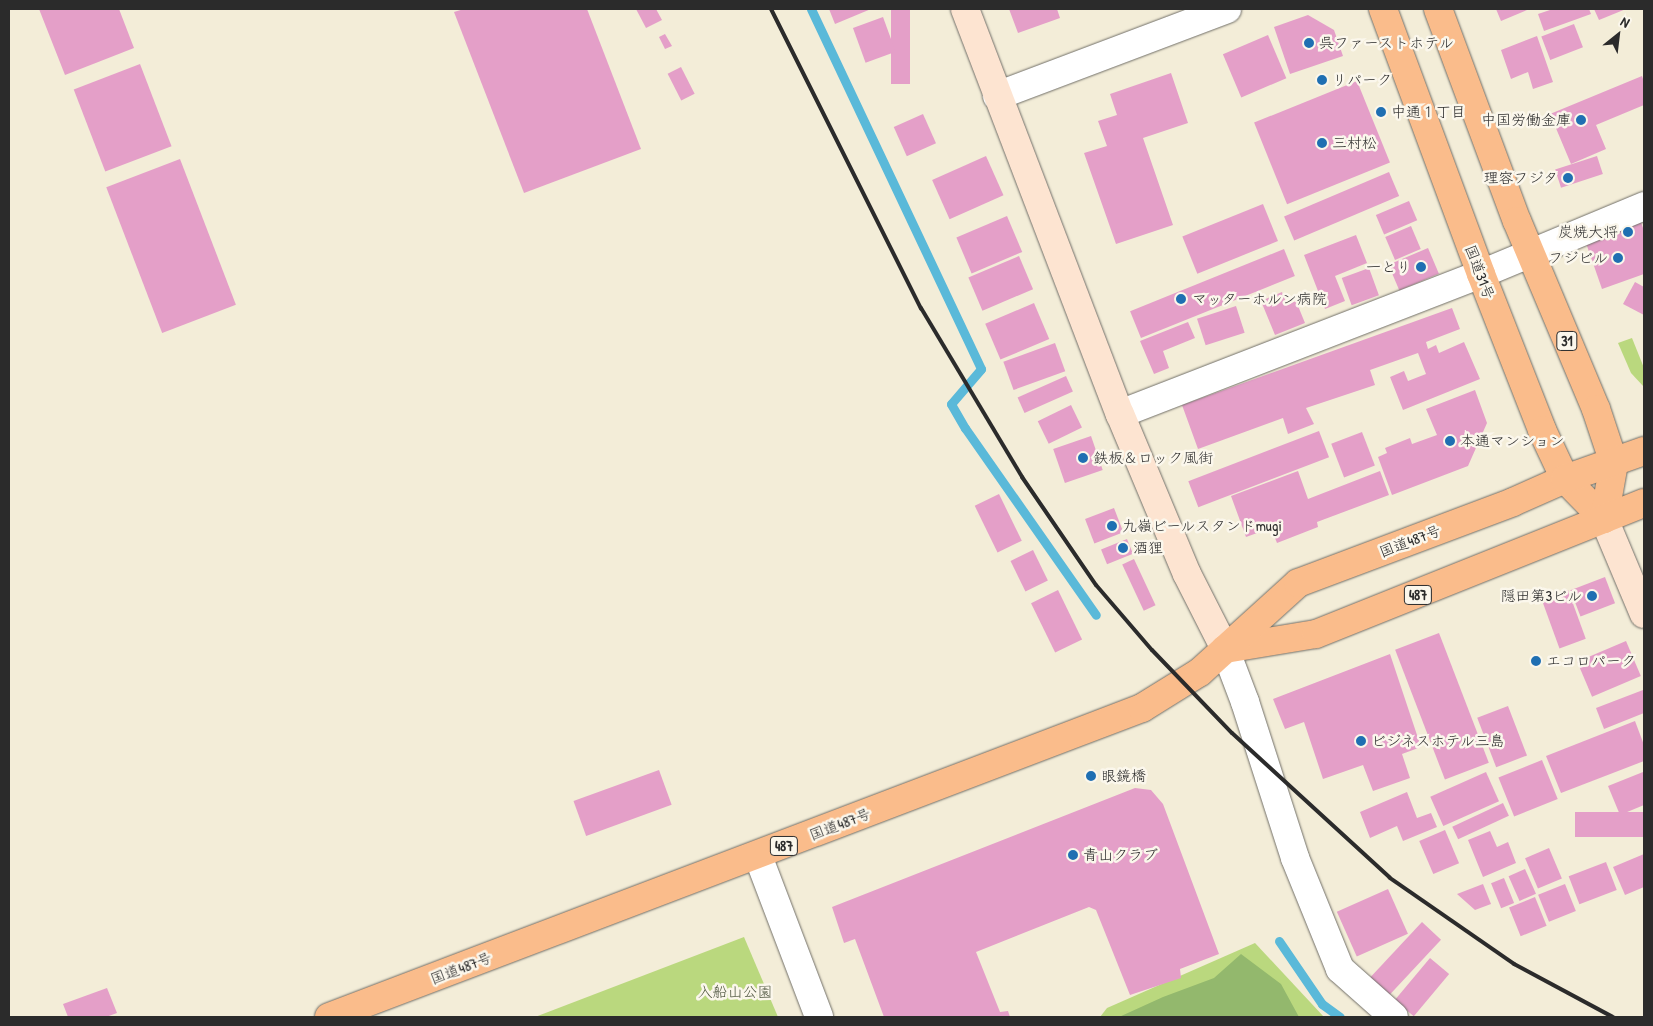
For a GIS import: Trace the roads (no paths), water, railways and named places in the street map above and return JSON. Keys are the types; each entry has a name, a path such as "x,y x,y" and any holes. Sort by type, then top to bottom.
{"highway":[{"name":"国道31号","path":"1383,9 1480,274 1542,430 1564,480 1604,519"},
{"name":"31","path":"1438,9 1530,253 1596,408 1614,463 1604,519"},
{"name":"国道487号","path":"329,1017 758,856 1142,708 1200,672 1298,583 1644,451"},
{"path":"1604,519 1644,503"},
{"name":"487","path":"1225,649 1316,634 1532,550 1604,519"}],"street":[{"path":"965,9 1120,414 1187,574 1225,649 1245,702 1295,858 1340,969 1394,1017"},
{"path":"997,96 1227,9"},
{"path":"1120,414 1480,274 1644,206"},
{"path":"1604,519 1644,614"},
{"path":"758,856 819,1017"}],"waterway":[{"path":"811,9 981,369 951,404 965,428 1096,615"},
{"path":"1279,941 1322,1004 1340,1017"}],"railway":[{"path":"771,9 921,308 1022,477 1096,585 1152,650 1232,733 1390,878 1514,964 1613,1017"}],"place":[{"name":"呉ファーストホテル","path":"1309,43"},
{"name":"リパーク","path":"1322,80"},
{"name":"中通１丁目","path":"1381,112"},
{"name":"中国労働金庫","path":"1581,120"},
{"name":"三村松","path":"1322,143"},
{"name":"理容フジタ","path":"1568,178"},
{"name":"炭焼大将","path":"1628,232"},
{"name":"フジビル","path":"1618,258"},
{"name":"一とり","path":"1421,267"},
{"name":"マッターホルン病院","path":"1181,299"},
{"name":"本通マンション","path":"1450,441"},
{"name":"鉄板＆ロック風街","path":"1083,458"},
{"name":"九嶺ビールスタンドmugi","path":"1112,526"},
{"name":"酒狸","path":"1123,548"},
{"name":"隠田第3ビル","path":"1592,596"},
{"name":"エコロパーク","path":"1536,661"},
{"name":"ビジネスホテル三島","path":"1361,741"},
{"name":"眼鏡橋","path":"1091,776"},
{"name":"青山クラブ","path":"1073,855"}],"park label":[{"name":"入船山公園","path":"735,992"}]}
